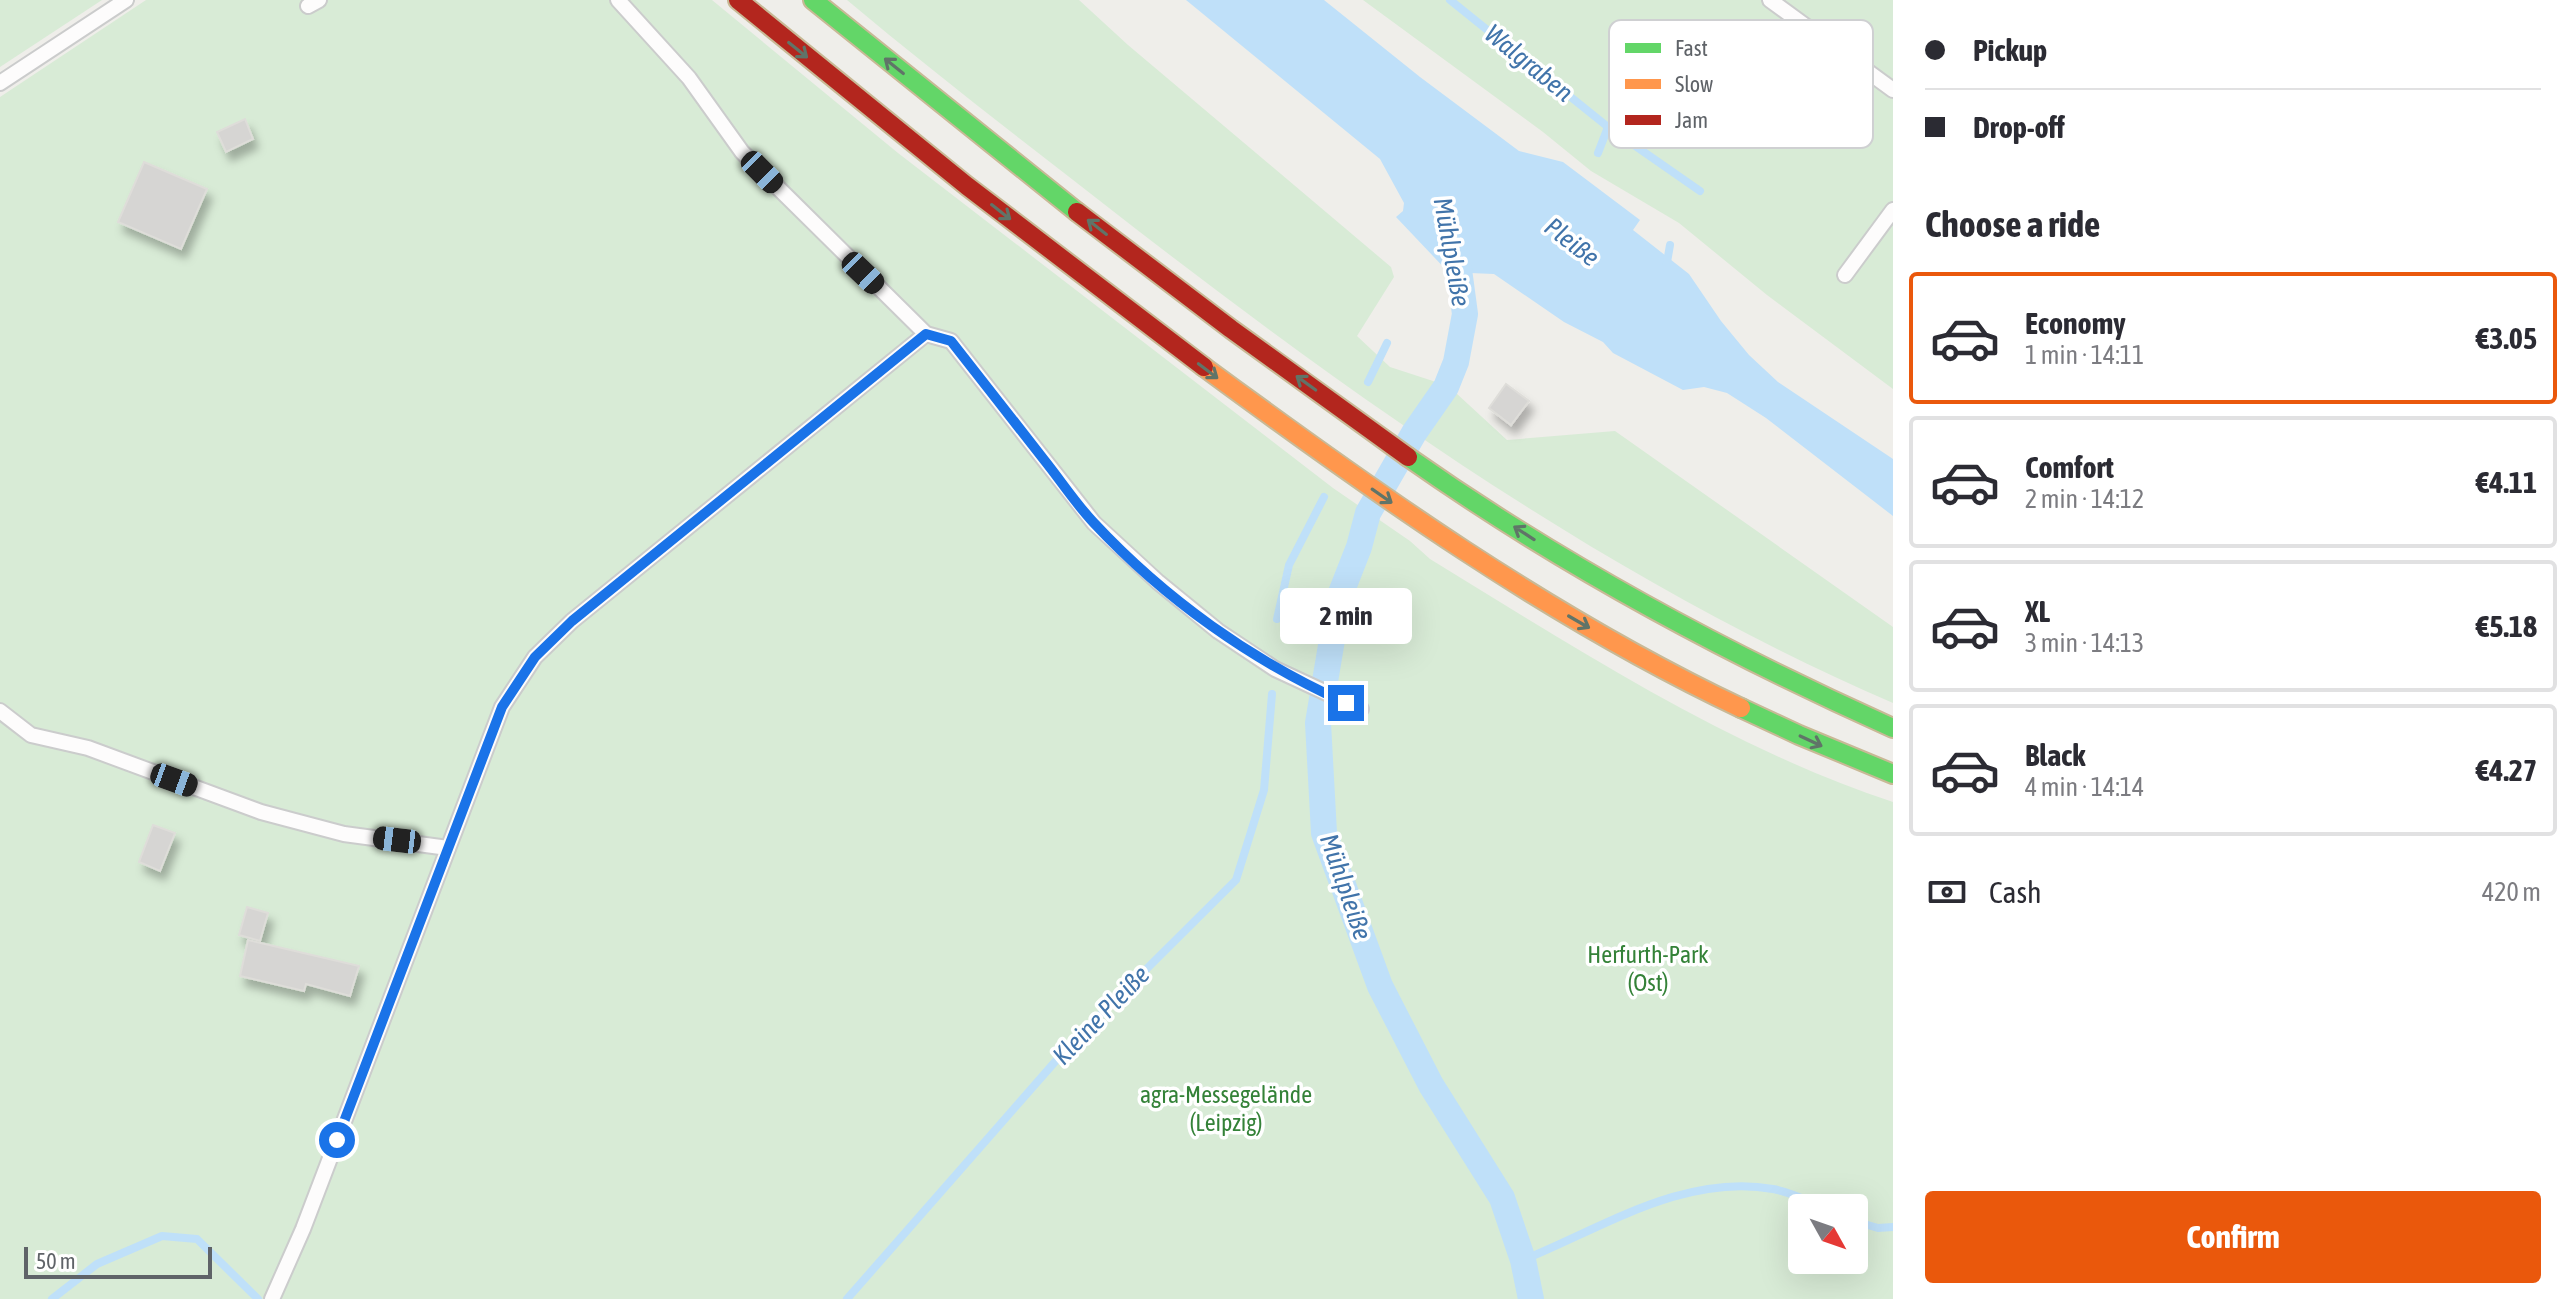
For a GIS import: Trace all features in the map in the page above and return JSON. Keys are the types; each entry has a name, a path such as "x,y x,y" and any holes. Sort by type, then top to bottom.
{"highway":[{"path":"738,0 908,139 1114,300 1421,523 1526,591 1712,695 1835,752 1893,774"},
{"path":"813,0 1149,268 1446,482 1633,599 1737,656 1893,728"}],"lane":[{"path":"0,83 126,0"},
{"path":"618,0 689,78 742,152 926,334 951,341 1094,523 1158,582 1218,631 1296,681 1361,709"},
{"path":"1770,0 1797,20"},
{"path":"1873,75 1893,90"},
{"path":"1845,275 1893,210"},
{"path":"272,1299 290,1260 502,707 535,657 572,621 926,334"},
{"path":"0,711 31,735 88,748 261,812 344,834 448,848"}],"green space":[{"path":"0,0 102,0 0,67"},
{"path":"146,0 712,0 898,153 1333,488 1410,541 1430,559 1598,661 1713,725 1832,780 1893,802 1893,1299 0,1299 0,97"},
{"path":"847,0 1079,0 1391,267 1394,277 1357,336 1390,367 1433,381 1456,393 1507,440 1615,431 1893,627 1893,703 1791,656 1692,604 1595,549 1407,428 1136,229"},
{"path":"1363,0 1893,0 1893,389 1767,295 1679,223 1591,171"}],"water":[{"name":"Pleiße","path":"1186,0 1324,0 1519,151 1563,162 1640,220 1633,230 1689,274 1749,355 1778,382 1893,459 1893,516 1766,418 1727,393 1704,387 1683,390 1613,353 1603,342 1564,322 1494,274 1470,273 1470,280 1453,283 1451,275 1396,217 1403,211 1404,203 1380,159"}],"building":[{"path":"245,119 253,139 226,152 217,132"},
{"path":"144,162 207,189 181,249 118,222"},
{"path":"1506,384 1529,401 1511,425 1489,408"},
{"path":"153,825 175,833 160,871 139,862"},
{"path":"247,907 268,913 260,941 239,935"},
{"path":"248,940 359,966 350,996 306,984 304,991 240,976"}],"waterway":[{"name":"Walgraben","path":"1450,0 1608,127 1598,153"},
{"name":"Walgraben","path":"1638,148 1700,191"},
{"path":"1666,268 1670,245"},
{"name":"Mühlpleiße","path":"1456,247 1465,314 1456,362 1446,387 1414,433 1368,513 1359,547 1339,598 1318,723 1324,833 1380,986 1431,1085 1502,1198 1523,1260 1531,1299"},
{"name":"Kleine Pleiße","path":"1368,382 1387,343"},
{"name":"Kleine Pleiße","path":"1277,619 1289,565 1324,497"},
{"name":"Kleine Pleiße","path":"847,1299 1068,1047 1236,880 1264,790 1272,694"},
{"path":"1523,1260 1645,1206 1676,1196 1740,1186 1793,1194"},
{"path":"1868,1225 1893,1227"},
{"name":"Kleine Pleiße","path":"52,1299 97,1264 162,1236 197,1239 258,1299"}],"traffic: fast":[{"path":"813,0 1077,212"},
{"path":"1408,457 1583,570 1767,669 1893,728"},
{"path":"1741,708 1893,774"}],"traffic: slow":[{"path":"1204,367 1333,461 1465,551 1600,634 1741,708"}],"traffic: jam":[{"path":"738,0 967,186 1204,367"},
{"path":"1077,212 1231,329 1408,457"}],"route":[{"path":"337,1140 502,707 535,657 572,621 926,334 951,341 1094,523 1158,582 1218,631 1259,658 1296,681 1346,703"}],"park label":[{"name":"Herfurth-Park (Ost)","path":"1648,968"},
{"name":"agra-Messegelände (Leipzig)","path":"1226,1108"}]}
